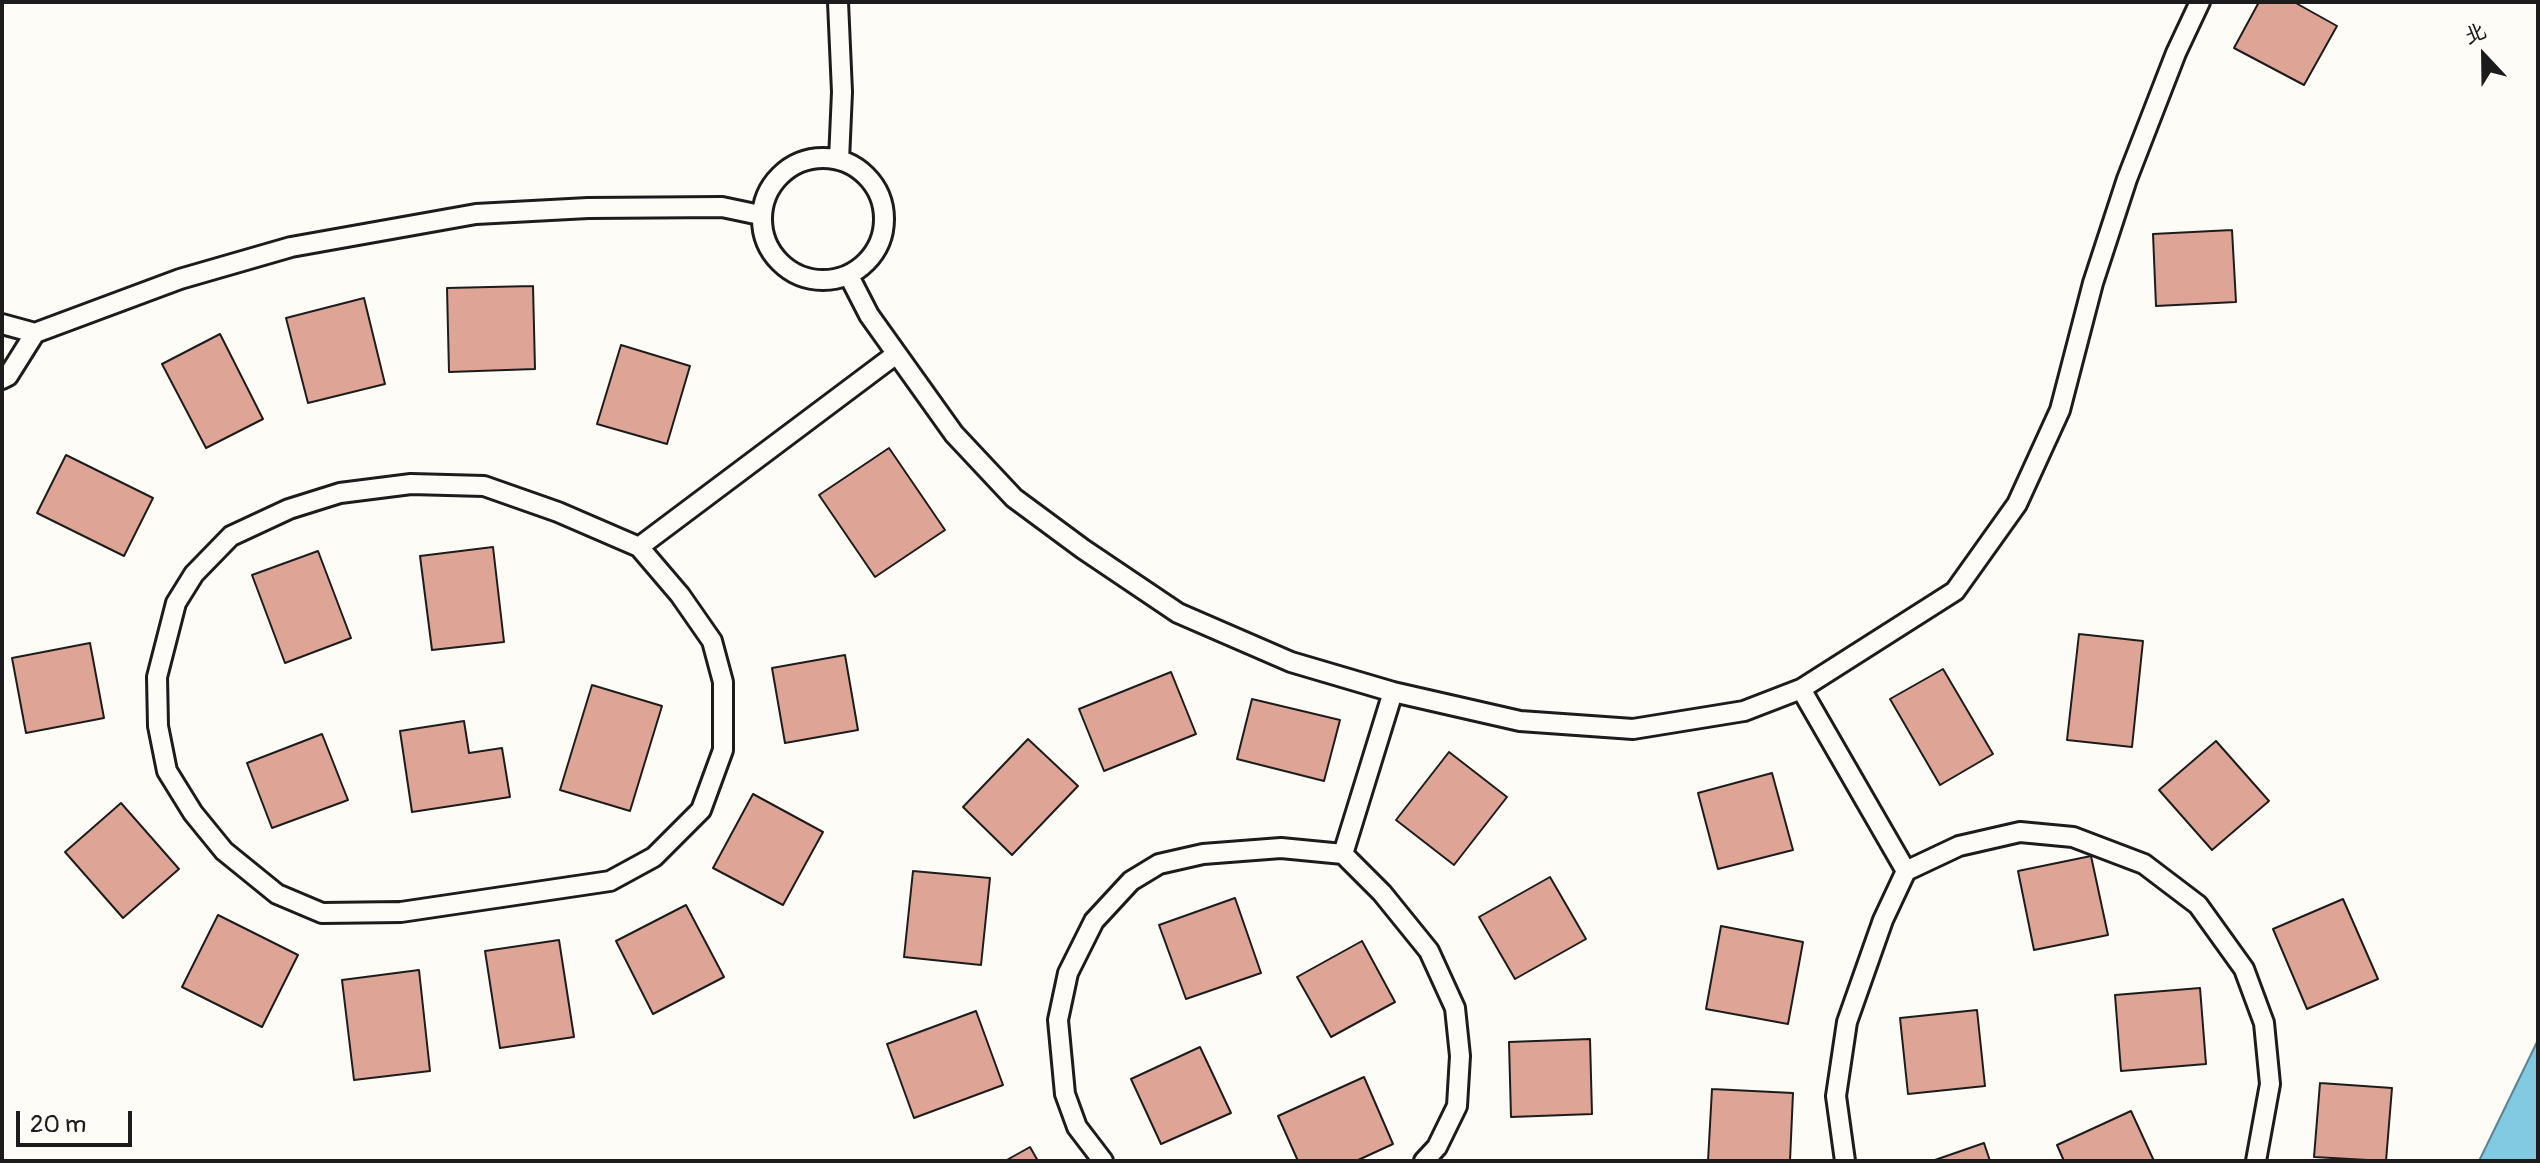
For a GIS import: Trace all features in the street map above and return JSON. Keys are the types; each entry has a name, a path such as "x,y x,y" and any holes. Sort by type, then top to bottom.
{"lane":[{"path":"838,2 842,92 839,160"},
{"path":"849,276 895,355 954,434 1014,498 1178,613 1291,662 1393,692 1520,721 1633,729 1744,711 1801,689 1955,591 2017,504 2060,410 2093,283 2127,179 2176,53 2200,2"},
{"path":"817,157 839,160 861,171 877,190 885,213 882,238 869,261 849,276 823,282 798,277 777,262 764,240 760,215 766,194 778,176 796,163 817,157"},
{"path":"2,324 35,333 180,279 291,247 476,214 588,208 722,207 760,215"},
{"path":"2,379 8,376 35,333"},
{"path":"639,547 895,355"},
{"path":"411,484 484,486 558,512 639,547 680,595 712,641 723,682 723,750 701,810 654,857 610,881 401,912 322,913 277,894 224,851 193,813 167,771 158,726 157,677 176,603 194,574 231,536 289,509 340,493 411,484"},
{"path":"1801,689 1906,871"},
{"path":"1343,854 1393,692"},
{"path":"1845,1161 1836,1096 1847,1022 1883,920 1906,871 1959,846 2020,832 2073,837 2144,864 2198,905 2244,969 2264,1023 2270,1084 2256,1161"},
{"path":"1103,1161 1077,1127 1065,1094 1058,1020 1068,973 1094,921 1131,881 1159,864 1203,854 1281,848 1343,854 1382,893 1429,951 1455,1008 1460,1056 1457,1106 1437,1147 1424,1161"}],"water":[{"path":"2538,1040 2538,1161 2479,1161"}],"building":[{"path":"2259,2 2294,2 2337,26 2304,85 2234,48"},
{"path":"2232,230 2236,302 2156,306 2153,234"},
{"path":"533,286 535,369 449,372 447,288"},
{"path":"364,298 385,384 308,403 286,318"},
{"path":"220,334 263,419 206,448 162,364"},
{"path":"621,345 690,366 667,444 597,424"},
{"path":"889,448 945,530 875,577 819,495"},
{"path":"66,455 153,498 124,556 37,513"},
{"path":"493,547 504,642 432,650 420,556"},
{"path":"318,551 351,638 285,663 252,575"},
{"path":"2079,634 2143,641 2132,747 2067,740"},
{"path":"90,643 104,718 26,733 12,658"},
{"path":"845,655 858,730 785,743 772,668"},
{"path":"1943,669 1993,754 1940,785 1890,699"},
{"path":"1171,672 1196,734 1104,771 1079,709"},
{"path":"592,685 662,706 630,811 560,790"},
{"path":"1252,699 1340,720 1324,781 1237,759"},
{"path":"464,721 469,753 502,748 510,797 412,812 400,731"},
{"path":"322,734 348,800 272,828 247,763"},
{"path":"1028,739 1078,786 1012,855 963,807"},
{"path":"2216,741 2269,801 2212,850 2159,790"},
{"path":"1449,752 1507,797 1454,865 1396,820"},
{"path":"1772,773 1793,850 1718,869 1698,793"},
{"path":"753,794 823,832 783,905 713,868"},
{"path":"121,803 179,869 123,918 65,852"},
{"path":"2091,856 2108,935 2034,950 2018,871"},
{"path":"913,871 990,878 981,965 904,957"},
{"path":"1550,877 1586,939 1515,979 1479,917"},
{"path":"1235,898 1261,973 1186,999 1159,925"},
{"path":"2343,899 2378,979 2307,1009 2273,929"},
{"path":"686,905 724,977 653,1014 616,941"},
{"path":"218,915 298,955 262,1027 182,987"},
{"path":"1721,926 1803,942 1788,1024 1706,1009"},
{"path":"559,940 574,1037 500,1048 485,951"},
{"path":"1362,941 1395,1002 1331,1037 1297,977"},
{"path":"419,970 430,1071 354,1080 342,980"},
{"path":"2200,988 2206,1064 2121,1071 2115,995"},
{"path":"1977,1010 1985,1086 1908,1094 1900,1018"},
{"path":"976,1011 1003,1085 914,1118 887,1044"},
{"path":"1590,1039 1592,1114 1511,1117 1509,1042"},
{"path":"1200,1047 1231,1113 1161,1144 1131,1079"},
{"path":"1364,1077 1393,1144 1356,1161 1298,1161 1278,1116"},
{"path":"2320,1083 2392,1088 2386,1161 2314,1157"},
{"path":"1712,1089 1793,1093 1790,1161 1708,1161"},
{"path":"2131,1111 2154,1161 2064,1161 2057,1145"},
{"path":"1984,1143 1990,1161 1932,1161"},
{"path":"1030,1147 1038,1161 1005,1161"}]}
